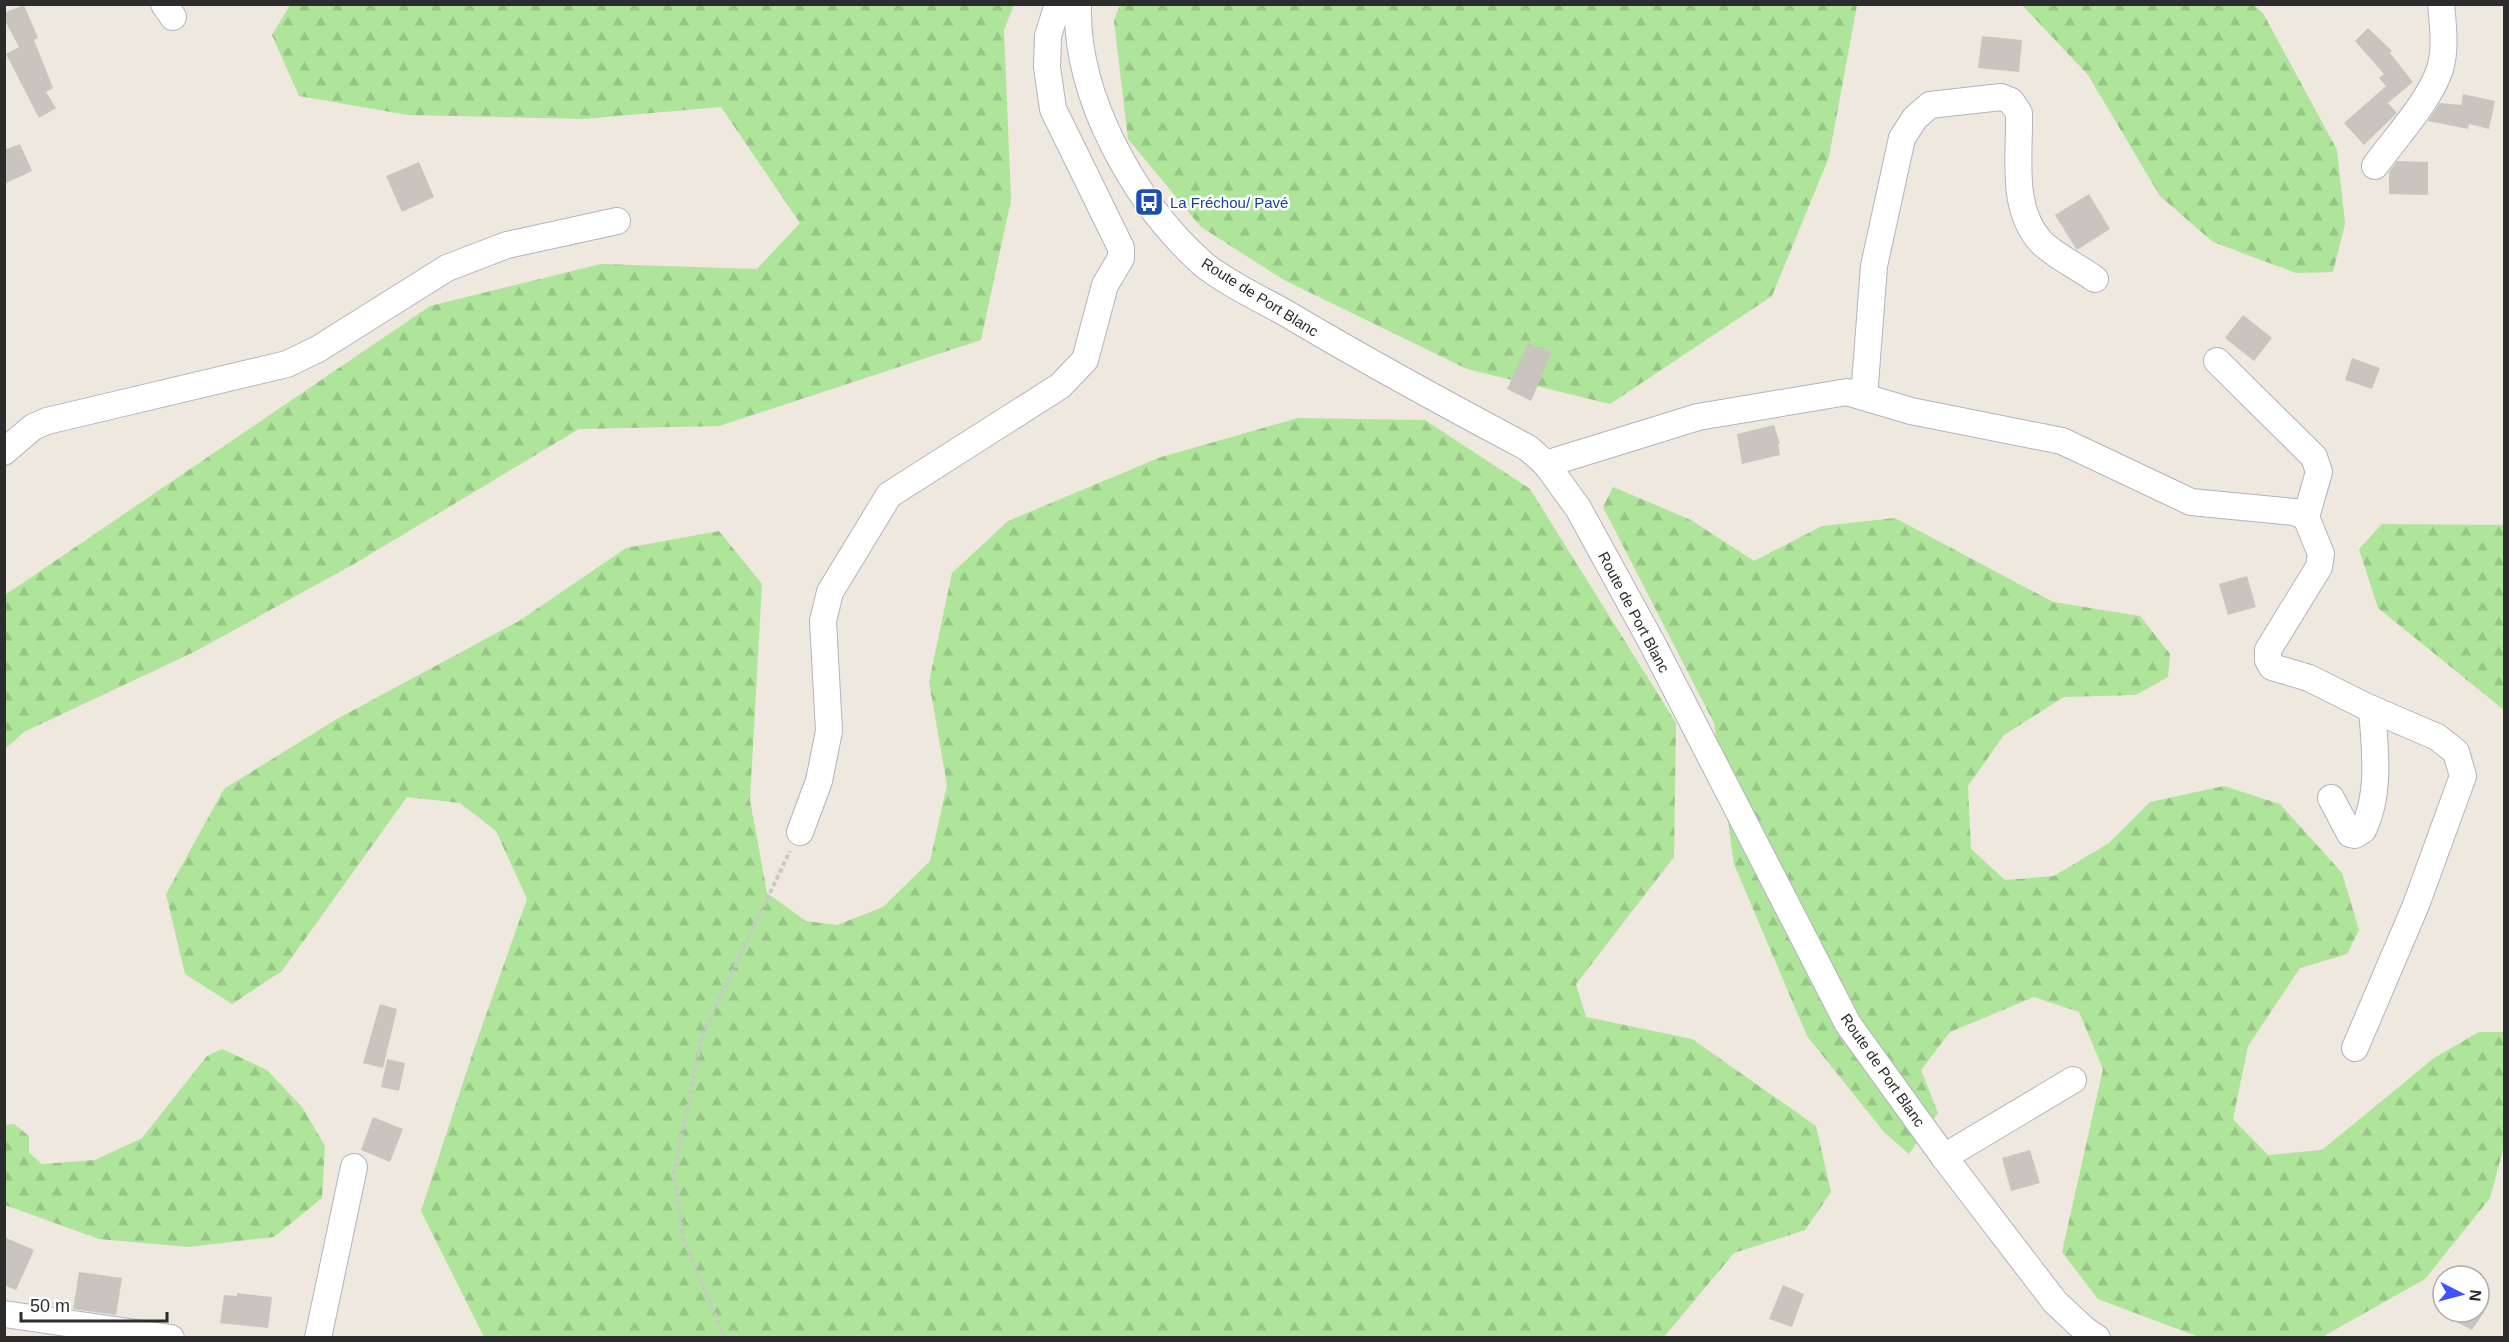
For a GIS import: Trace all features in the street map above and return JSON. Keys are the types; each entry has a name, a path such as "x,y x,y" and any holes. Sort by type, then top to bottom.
{"street":[{"path":"800,831 819,781 829,731 824,621 830,592 889,495 1060,386 1085,360 1105,285 1121,258 1121,248 1053,109 1047,68 1048,36 1058,4"},
{"name":"Route de Port Blanc","path":"1078,4 1077,34 1087,79 1104,124 1135,184 1168,229 1205,265 1382,371 1528,448 1546,464 1578,508 1652,643 1848,1024 1944,1157 2055,1302 2097,1338"},
{"path":"2375,166 2427,94 2440,70 2444,46 2441,4"},
{"path":"1864,397 1874,266 1902,138 1915,118 1930,105 2001,97 2012,101 2019,113 2020,203 2025,218 2042,243 2095,279"},
{"path":"4,452 33,427 47,422 286,364 318,349 447,268 507,245 617,221"},
{"path":"2217,362 2314,457 2319,472 2306,517 2321,554 2319,567 2268,650 2268,660 2272,667 2309,678 2437,737 2456,752 2463,776 2416,905 2355,1048"},
{"path":"1546,464 1698,417 1847,392 1911,411 2062,441 2191,502 2294,513 2306,517"},
{"path":"2331,798 2350,834 2355,835 2363,830 2374,788 2376,763 2372,709"},
{"path":"1944,1157 2073,1080"},
{"path":"318,1338 354,1167"},
{"path":"4,1314 171,1338"}],"path":[{"path":"725,1338 683,1238 674,1173 702,1035 743,943 800,831"}],"green space":[{"path":"1120,4 1857,5 1829,157 1772,296 1610,404 1467,369 1284,280 1201,227 1128,139 1114,21"},
{"path":"290,5 1014,5 1004,30 1011,200 981,340 719,426 579,429 354,564 194,652 24,732 5,749 5,595 430,306 601,264 757,269 800,223 721,107 583,119 408,115 299,96 272,35"},
{"path":"2022,5 2254,5 2263,13 2337,150 2345,224 2333,272 2296,273 2213,242 2160,196 2088,75"},
{"path":"1298,418 1425,420 1530,489 1676,723 1674,857 1576,984 1586,1017 1692,1039 1816,1126 1831,1192 1805,1230 1734,1253 1664,1337 484,1337 421,1211 474,1049 527,899 496,831 460,803 407,797 282,971 232,1004 185,974 166,894 224,789 335,720 519,621 626,548 719,531 762,584 750,800 767,893 806,921 837,925 883,907 930,861 947,785 929,682 952,573 1008,521 1161,457"},
{"path":"1613,487 1691,520 1754,561 1822,526 1895,518 2053,602 2140,616 2170,654 2168,677 2136,695 2064,697 2004,735 1968,786 1971,849 2005,880 2054,876 2109,843 2150,802 2224,786 2280,804 2342,873 2359,930 2347,954 2300,968 2248,1046 2233,1119 2268,1155 2322,1150 2434,1058 2479,1032 2504,1032 2504,1146 2490,1198 2437,1264 2431,1264 2431,1272 2425,1279 2322,1337 2199,1337 2098,1299 2062,1252 2103,1069 2079,1012 2034,997 1950,1032 1921,1070 1938,1113 1909,1154 1884,1132 1807,1036 1734,864 1714,723 1603,507"},
{"path":"2382,524 2504,525 2504,710 2378,608 2359,549"},
{"path":"222,1049 267,1070 302,1107 325,1146 322,1198 274,1237 189,1247 99,1239 5,1205 5,1125 14,1124 29,1136 29,1153 42,1164 95,1160 142,1138 207,1056"}],"building":[{"path":"24,5 38,38 34,40 53,88 46,92 56,108 39,118 6,54 19,47 4,19 4,13"},
{"path":"2368,28 2392,51 2390,53 2413,82 2388,103 2397,113 2364,145 2344,123 2386,86 2379,78 2384,74 2355,41"},
{"path":"1982,36 2022,40 2019,72 1978,68"},
{"path":"2463,94 2495,101 2489,129 2469,124 2468,129 2428,121 2440,103 2461,105"},
{"path":"20,144 32,171 4,184 4,150"},
{"path":"2397,161 2428,162 2428,195 2389,194 2389,172"},
{"path":"419,162 434,197 402,212 386,176"},
{"path":"2089,194 2110,229 2077,250 2055,215"},
{"path":"2243,315 2272,338 2254,361 2225,338"},
{"path":"1528,343 1552,352 1531,401 1507,389"},
{"path":"2352,358 2380,368 2372,389 2345,380"},
{"path":"1774,425 1780,444 1778,444 1780,455 1742,464 1737,434"},
{"path":"2247,576 2256,607 2228,615 2219,584"},
{"path":"380,1004 397,1009 383,1068 363,1063"},
{"path":"387,1059 405,1063 399,1091 381,1087"},
{"path":"373,1117 403,1129 390,1162 361,1150"},
{"path":"2030,1150 2040,1183 2011,1191 2002,1158"},
{"path":"4,1237 34,1250 16,1290 4,1285"},
{"path":"79,1272 122,1278 116,1315 73,1309"},
{"path":"1783,1285 1804,1294 1792,1327 1769,1319"},
{"path":"237,1293 272,1297 268,1328 220,1323 224,1295 237,1296"},
{"path":"2461,1324 2476,1324 2472,1330"}],"place":[{"name":"La Fréchou/ Pavé","path":"1149,202"}]}
